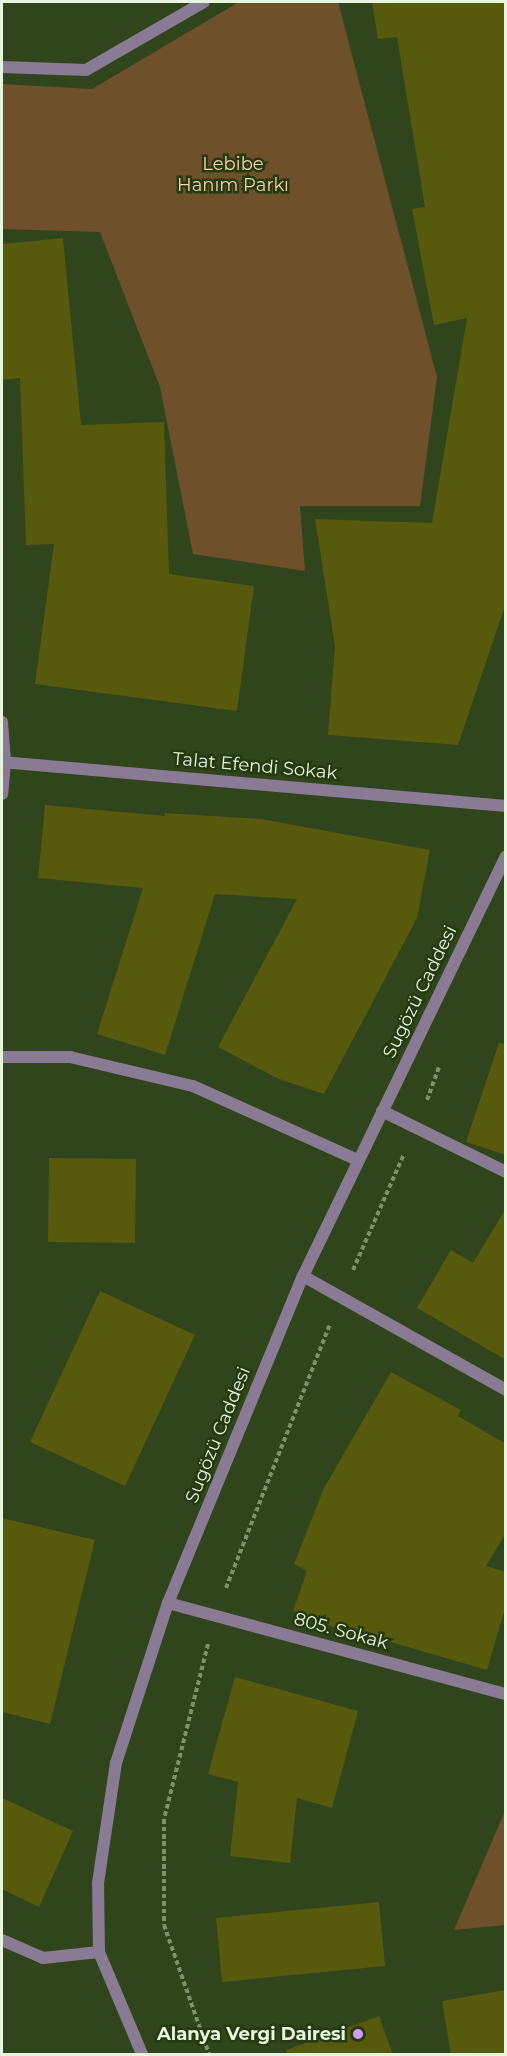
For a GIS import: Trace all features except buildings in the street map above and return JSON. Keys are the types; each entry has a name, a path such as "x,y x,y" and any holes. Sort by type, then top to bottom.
{"street":[{"path":"2,67 86,70 204,2"},
{"path":"2,722 2,794"},
{"name":"Talat Efendi Sokak","path":"3,762 506,806"},
{"name":"Sugözü Caddesi","path":"142,2055 99,1952 98,1883 116,1763 168,1603 303,1276 506,857"},
{"path":"2,1058 70,1058 194,1086 358,1160"},
{"path":"382,1111 506,1172"},
{"path":"303,1276 506,1390"},
{"name":"805. Sokak","path":"168,1603 506,1694"},
{"path":"2,1940 43,1958 99,1952"}],"path":[{"path":"209,2055 164,1925 164,1819 215,1616 341,1297 416,1128 442,1062"}],"green space":[{"name":"Lebibe Hanım Parkı","path":"239,2 338,2 437,377 420,506 300,506 305,571 193,554 160,387 100,232 2,229 2,84 92,89"},
{"path":"505,1811 505,1925 454,1930"}],"place":[{"name":"Alanya Vergi Dairesi","path":"358,2034"}]}
